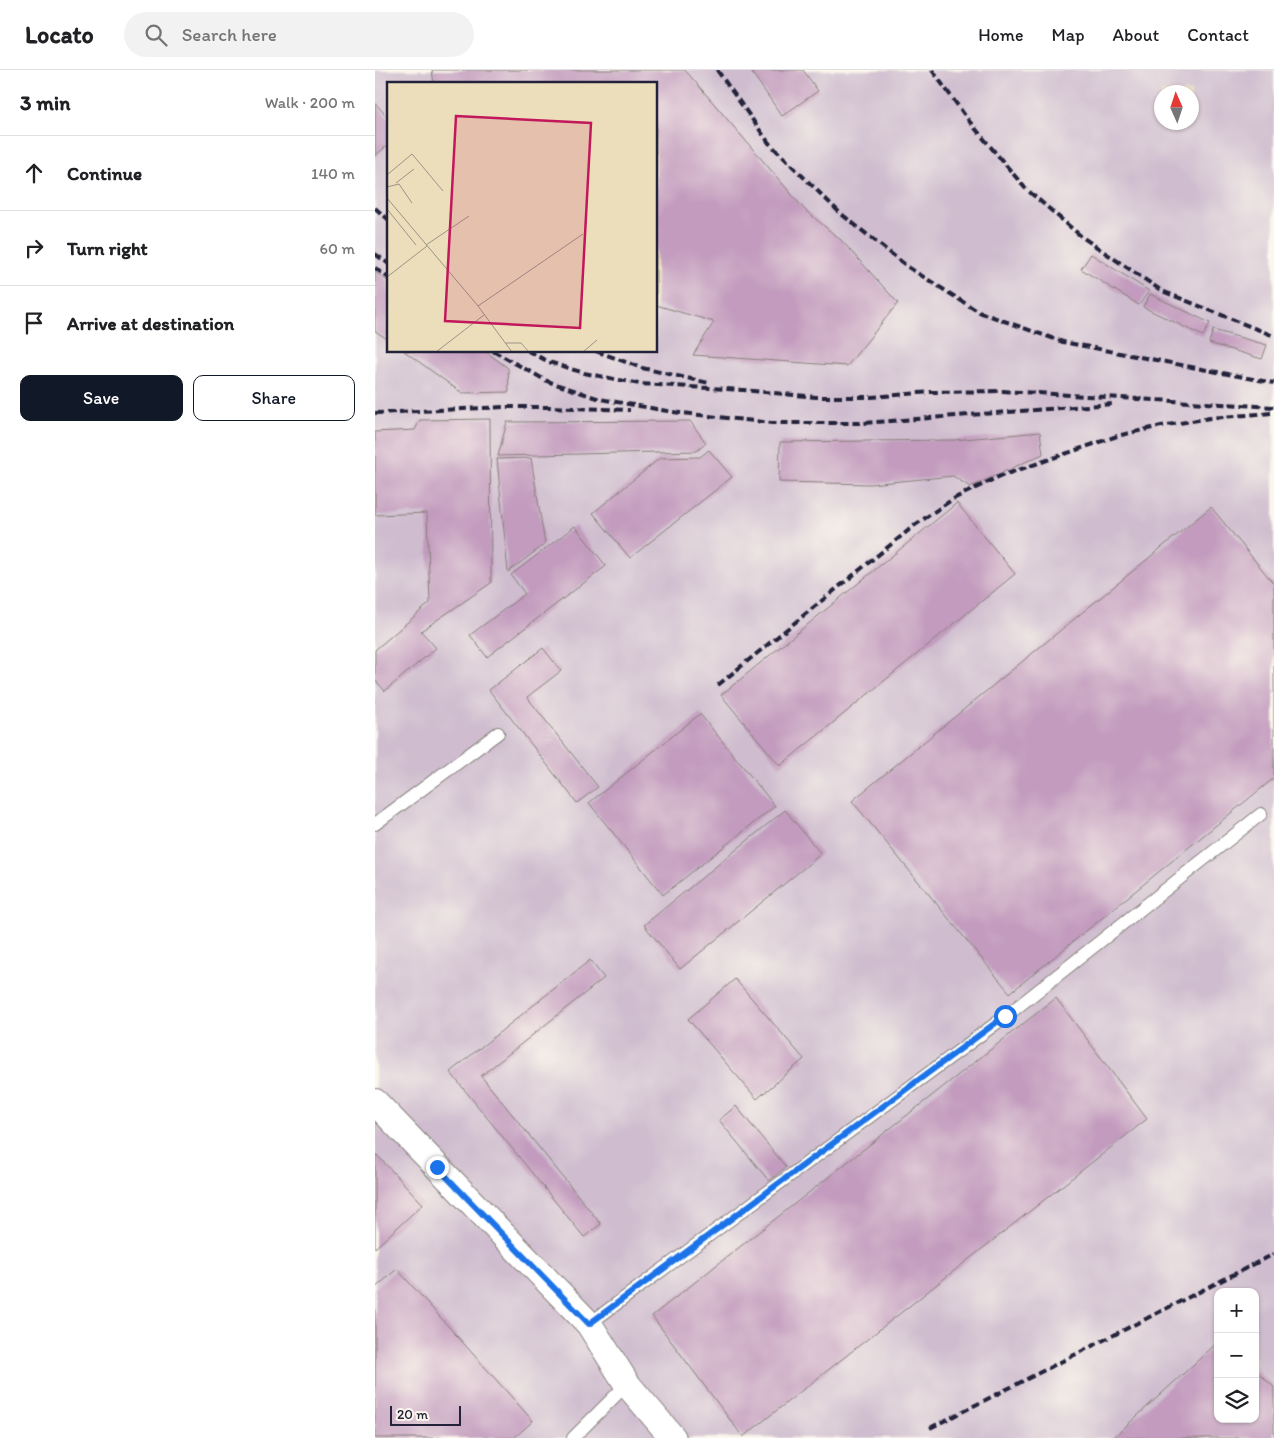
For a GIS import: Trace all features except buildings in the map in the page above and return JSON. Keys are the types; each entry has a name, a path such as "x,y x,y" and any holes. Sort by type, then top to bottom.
{"street":[{"path":"375,1102 589,1324 627,1384 673,1438"}],"lane":[{"path":"375,824 498,733"},
{"path":"589,1324 1005,1016 1261,814"},
{"path":"573,1438 627,1384"}],"shaded area":[{"path":"375,70 1274,70 1274,1438 375,1438"}],"railway":[{"path":"717,70 769,143 840,213 908,267 979,312 1063,342 1274,383"},
{"path":"932,70 969,121 1025,188 1082,237 1162,291 1274,336"},
{"path":"375,208 387,218"},
{"path":"375,254 387,263"},
{"path":"375,268 387,277"},
{"path":"495,352 547,381 600,399 673,412 772,423 864,423 1113,404"},
{"path":"530,352 549,362 584,373 640,384 743,390 816,397 872,397 931,392 1003,391 1274,407"},
{"path":"599,352 642,368 709,383"},
{"path":"375,413 505,407 630,410"},
{"path":"718,685 915,525 953,499 998,477 1117,436 1210,418 1271,413"},
{"path":"930,1428 1274,1254"}],"route":[{"path":"437,1167 589,1324 1005,1016"}]}
